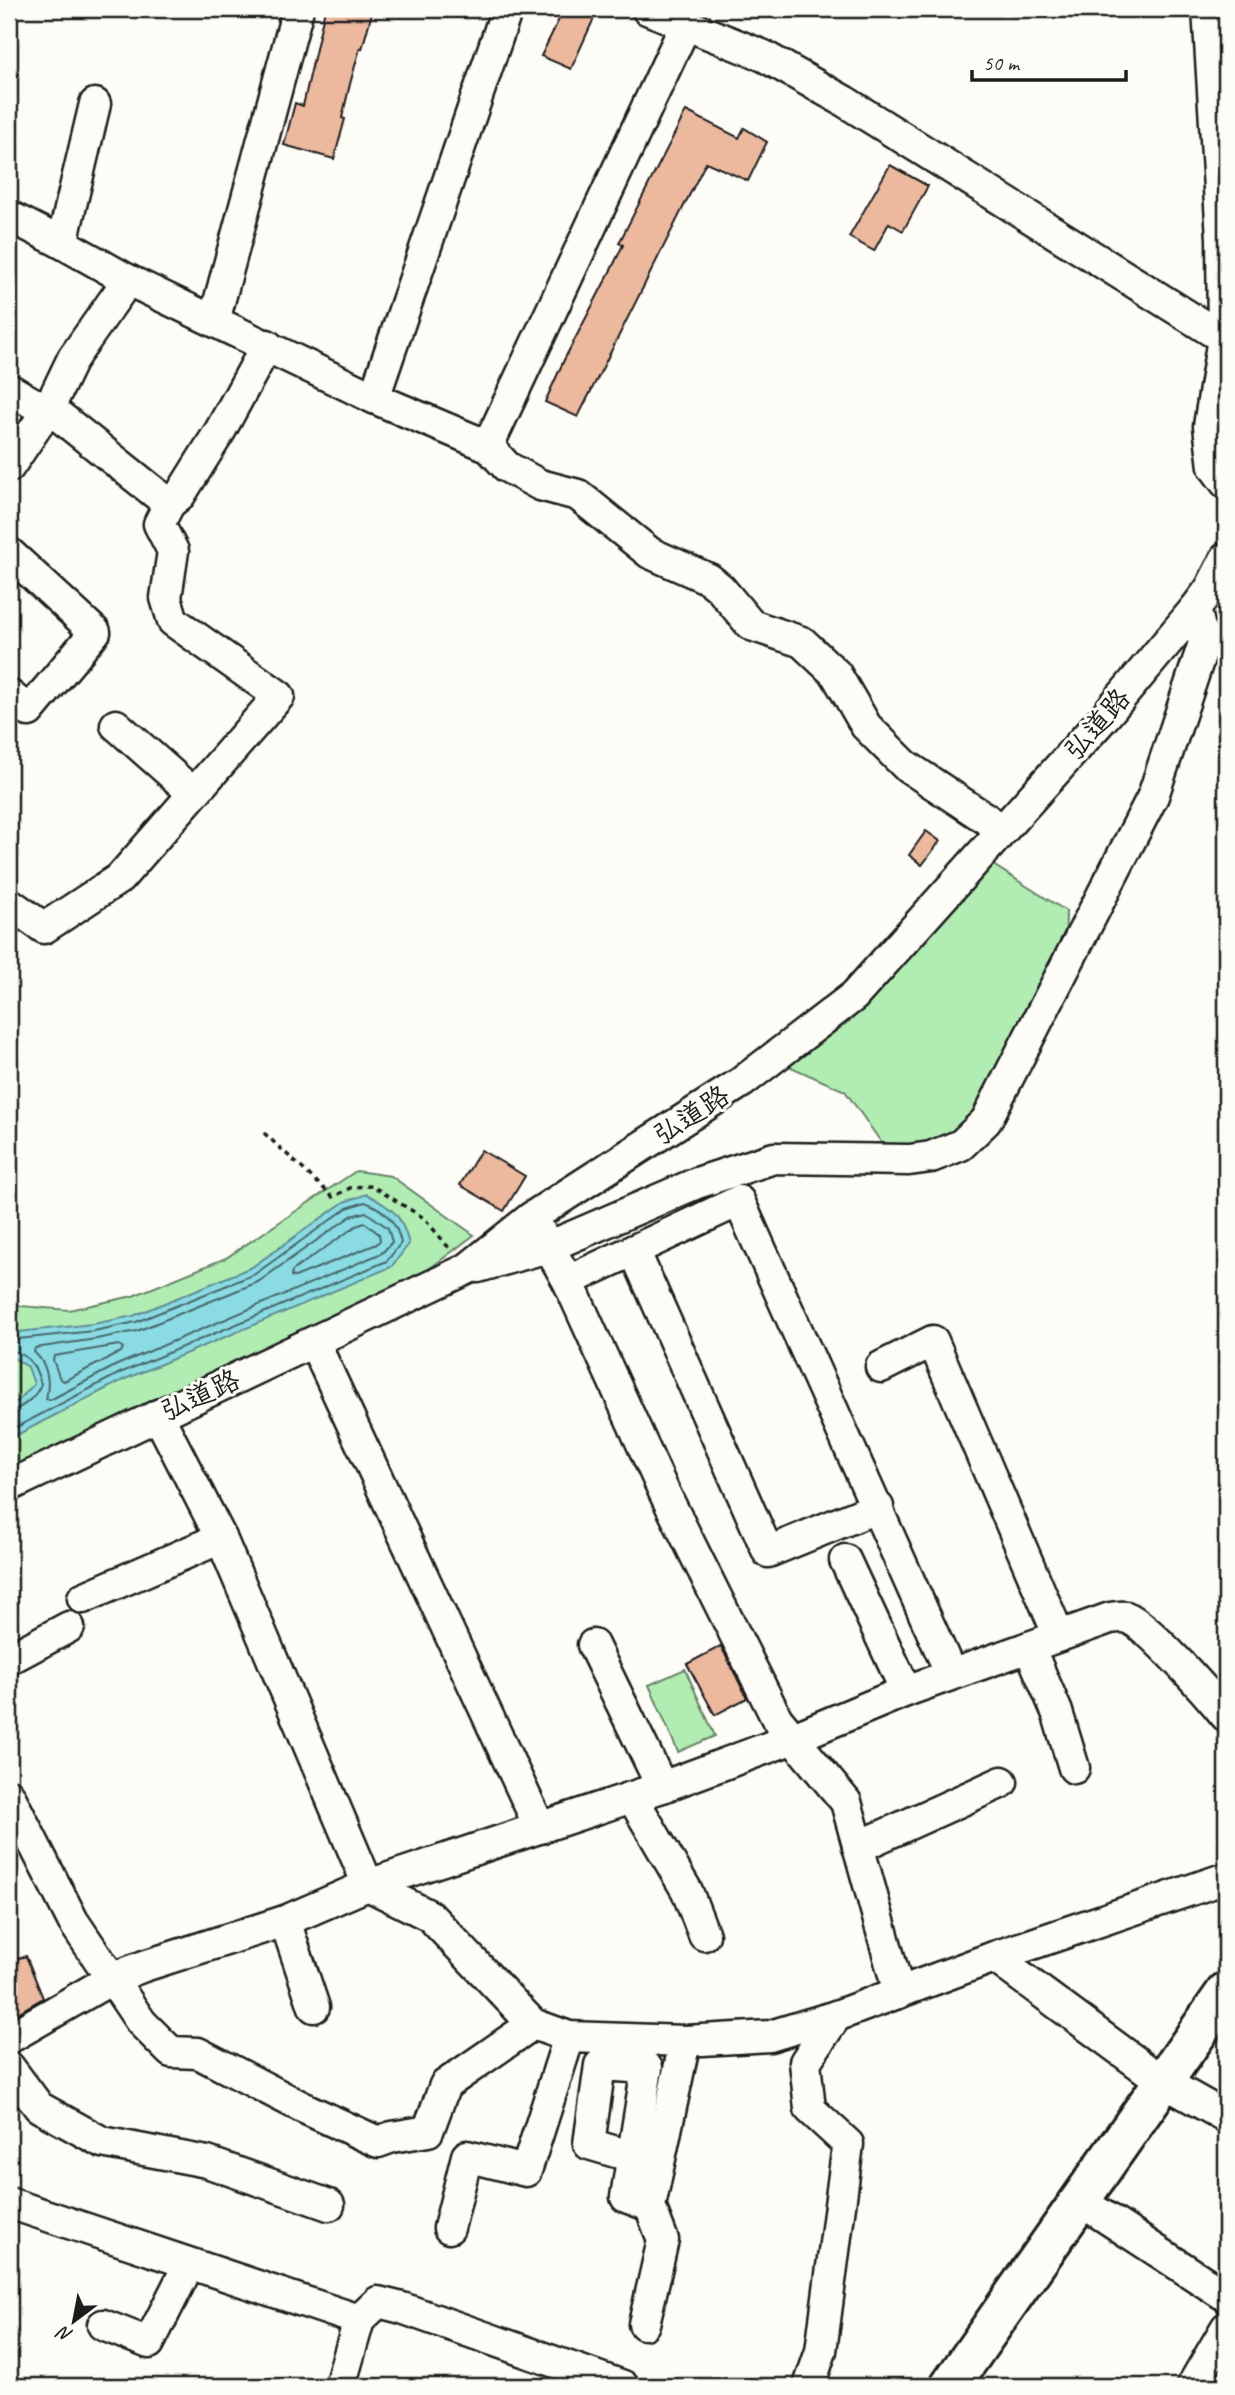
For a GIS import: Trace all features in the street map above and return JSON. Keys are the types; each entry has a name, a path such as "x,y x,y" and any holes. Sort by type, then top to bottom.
{"main road":[{"path":"950,2386 1226,1992"}],"street":[{"path":"214,321 298,9"},
{"path":"374,398 507,9"},
{"path":"647,9 764,57 844,101 1223,338"},
{"path":"1208,9 1222,238 1223,338 1209,426 1214,467 1226,483"},
{"path":"488,446 685,26"},
{"path":"62,243 94,104"},
{"path":"9,216 128,280 374,398 488,446 507,467 540,485 578,495 650,553 709,579 751,625 802,642 836,674 866,726 905,765 1003,830"},
{"path":"9,467 49,408 73,358 128,280"},
{"path":"9,903 44,928 120,878 279,696 173,621 166,598 173,551 159,524 169,504 180,495 220,431 267,345"},
{"path":"9,389 49,408 169,504"},
{"path":"9,554 95,632 29,711 9,695"},
{"name":"弘道路","path":"9,1486 467,1269 532,1217 742,1082 854,996 1105,715 1210,589 1226,558"},
{"path":"467,1269 548,1247 697,1183 774,1158 909,1160 931,1157 961,1145 986,1122 1153,796 1204,643 1195,608"},
{"path":"116,725 193,793"},
{"path":"568,1281 739,1201 951,1674"},
{"path":"532,1217 568,1281 670,1504 777,1718 791,1739 846,1802 899,1993"},
{"path":"634,1250 768,1552 878,1507"},
{"path":"881,1367 933,1341 1059,1636"},
{"path":"314,1342 540,1828"},
{"path":"158,1415 221,1538 368,1885 430,1916 533,2024 569,2037 685,2041 770,2036 836,2016 994,1956 1226,1878"},
{"path":"83,1598 221,1538"},
{"path":"845,1560 906,1691"},
{"path":"9,2038 113,1978 144,1966 285,1921 368,1885 662,1787 791,1739 951,1674 1110,1618 1125,1617 1140,1627 1180,1664 1226,1716"},
{"path":"9,1659 69,1627"},
{"path":"593,1645 662,1787"},
{"path":"1029,1647 1058,1712 1074,1768"},
{"path":"858,1847 1002,1782"},
{"path":"9,1795 74,1921 141,2022 172,2052 198,2053 302,2107 378,2142 428,2131 445,2085 533,2024"},
{"path":"632,1797 687,1891 704,1935"},
{"path":"285,1921 314,2007"},
{"path":"994,1956 1162,2081 1226,2117"},
{"path":"809,2386 821,2351 848,2144 810,2109 805,2062 836,2016"},
{"path":"449,2228 467,2156 526,2171 569,2037"},
{"path":"645,2324 663,2240 650,2206 685,2041"},
{"path":"9,2067 39,2106 102,2141 206,2162 329,2205"},
{"path":"633,2157 626,2197 650,2206"},
{"path":"1079,2200 1226,2296"},
{"path":"9,2203 359,2320"},
{"path":"103,2325 149,2343 189,2264"},
{"path":"340,2386 359,2320 378,2302 402,2308 623,2386"},
{"path":"1192,2386 1226,2328"}],"path":[{"path":"264,1133 333,1197 352,1187 372,1185 424,1218 467,1269"}],"green space":[{"path":"990,863 1066,911 1065,953 971,1129 913,1151 886,1149 845,1091 782,1063"},
{"path":"356,1171 391,1176 474,1235 408,1285 9,1470 9,1305 69,1310 133,1296 226,1258"},
{"path":"685,1669 715,1736 678,1752 649,1685"}],"water":[{"path":"367,1194 395,1213 406,1233 409,1244 391,1267 123,1380 9,1439 9,1406 19,1400 34,1384 28,1367 12,1357 9,1358 9,1333 93,1324 133,1316 252,1267 344,1202"}],"building":[{"path":"325,9 373,9 350,84 342,118 345,119 334,159 284,145 295,103 303,106"},
{"path":"564,9 581,9 595,16 571,69 541,56"},
{"path":"686,111 739,138 744,128 767,142 748,181 706,162 578,417 545,402 623,245 619,243"},
{"path":"890,165 928,186 903,231 889,223 874,251 849,237"},
{"path":"926,831 940,841 922,865 909,855"},
{"path":"481,1150 525,1176 504,1211 460,1185"},
{"path":"721,1646 747,1698 715,1715 687,1664"},
{"path":"26,1956 43,1998 9,2018 9,1961"}]}
